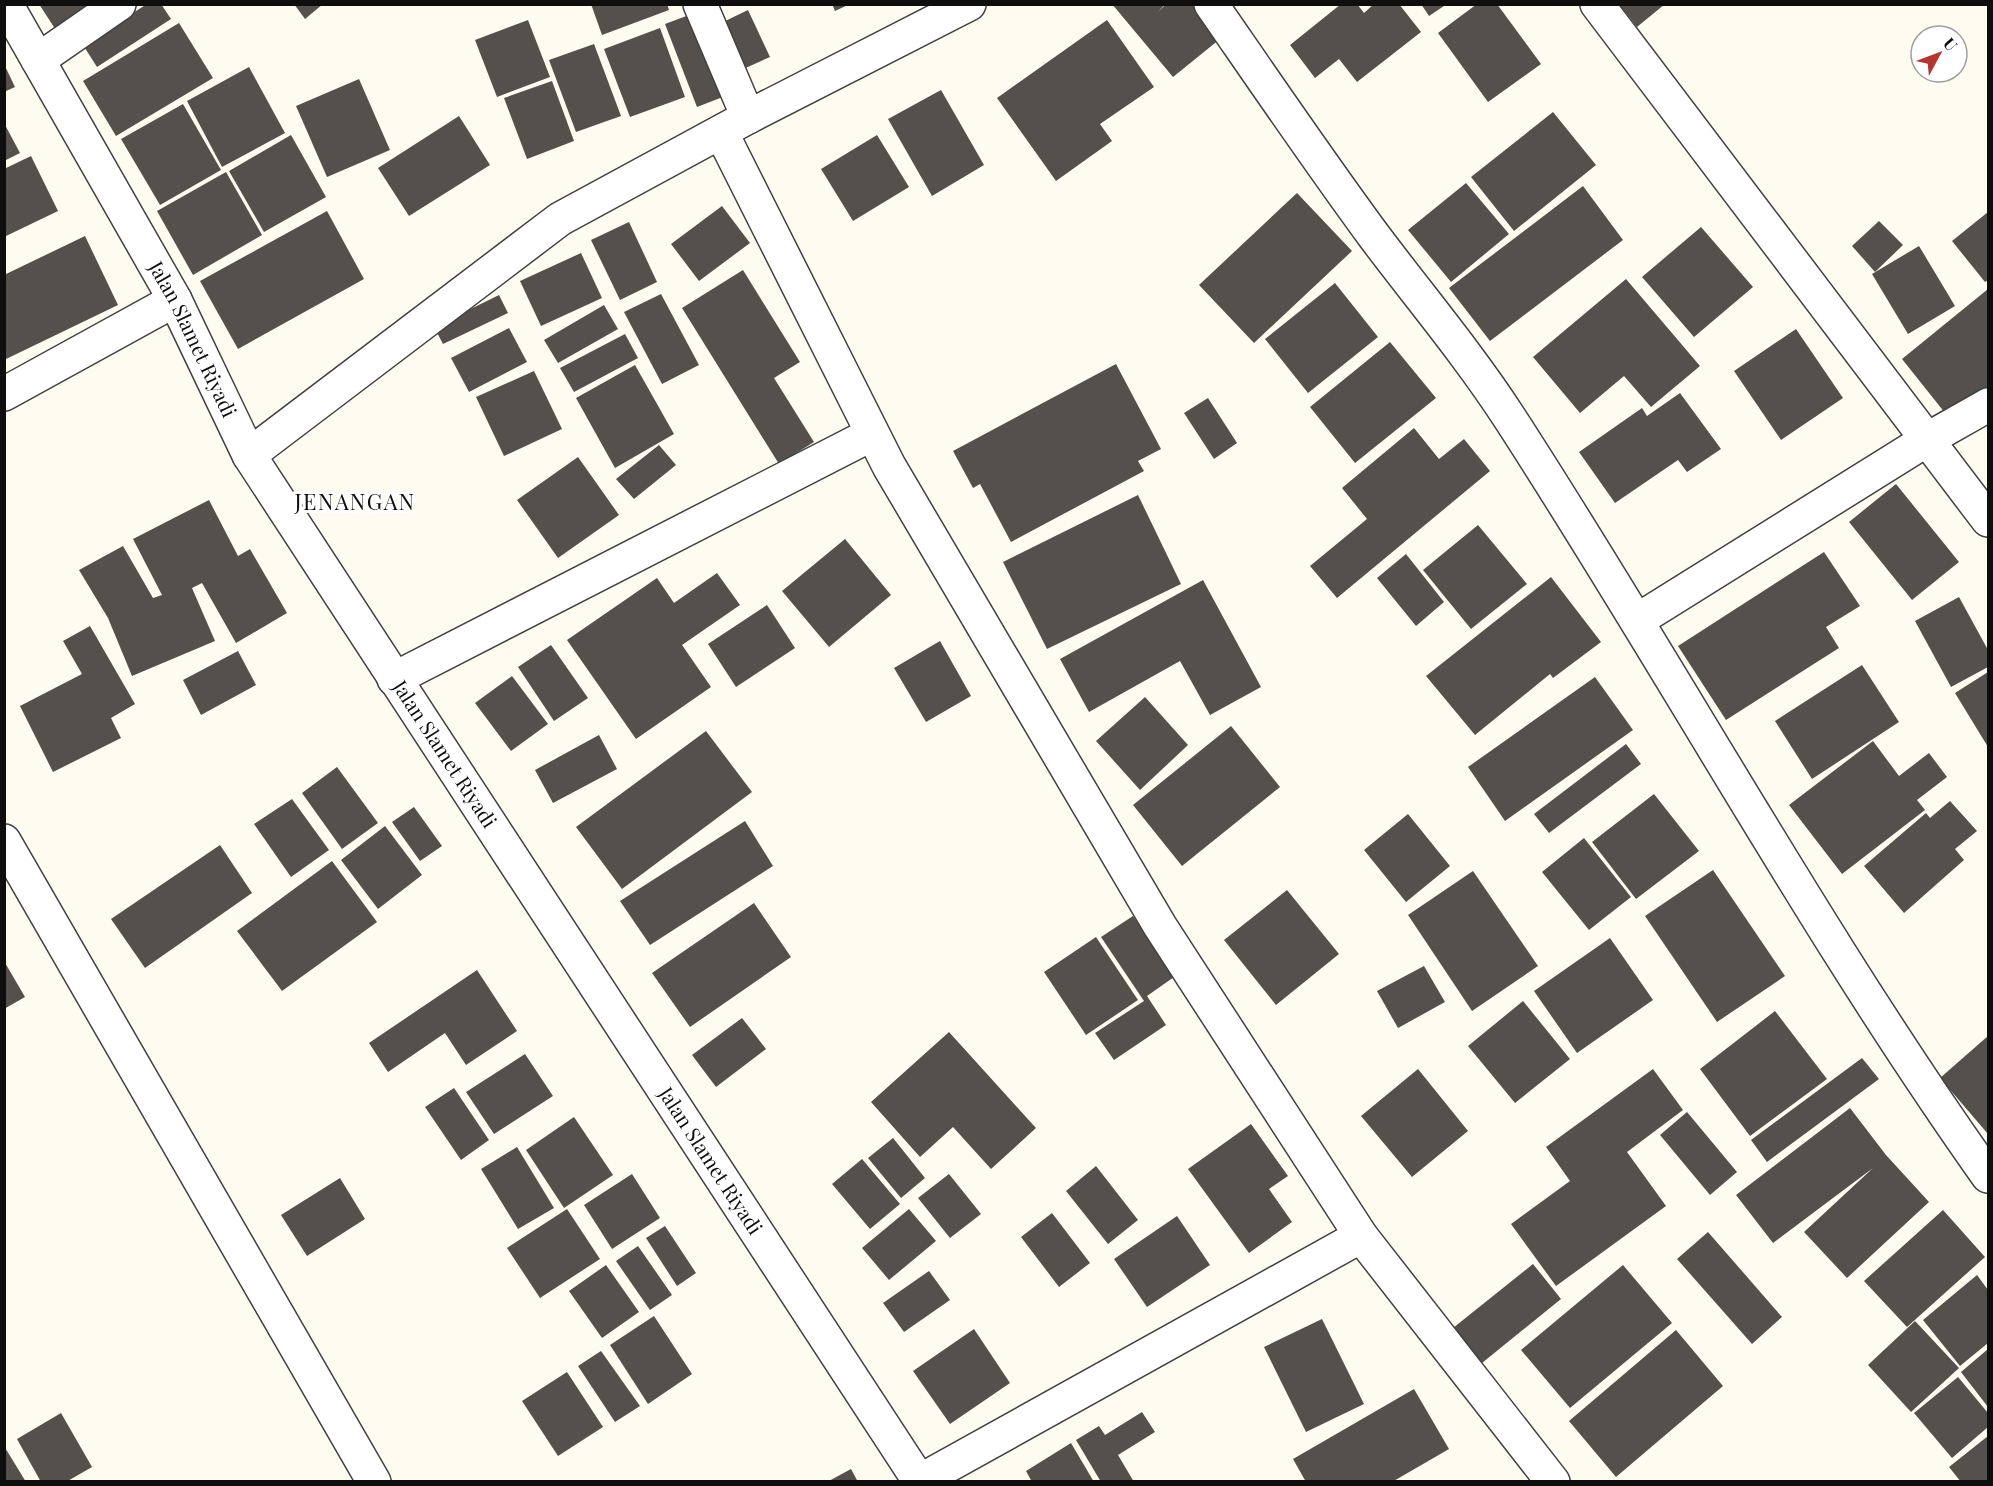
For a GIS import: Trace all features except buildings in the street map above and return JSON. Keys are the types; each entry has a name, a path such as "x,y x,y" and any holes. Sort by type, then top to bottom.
{"street":[{"name":"Jalan Slamet Riyadi","path":"6,4 175,300 249,455 920,1481"},
{"path":"39,60 119,4"},
{"path":"700,4 734,125 872,434 1160,926 1360,1236 1553,1482"},
{"path":"249,455 560,219 734,125 969,4"},
{"path":"1211,4 1324,168 1506,413 1638,620 1749,807 1919,1078 1989,1176"},
{"path":"1597,4 1989,520"},
{"path":"4,394 175,300"},
{"path":"1638,620 1928,439 1989,405"},
{"path":"394,679 872,434"},
{"path":"4,841 374,1482"},
{"path":"920,1481 1360,1236"}],"district":[{"name":"JENANGAN","path":"355,502"}]}
